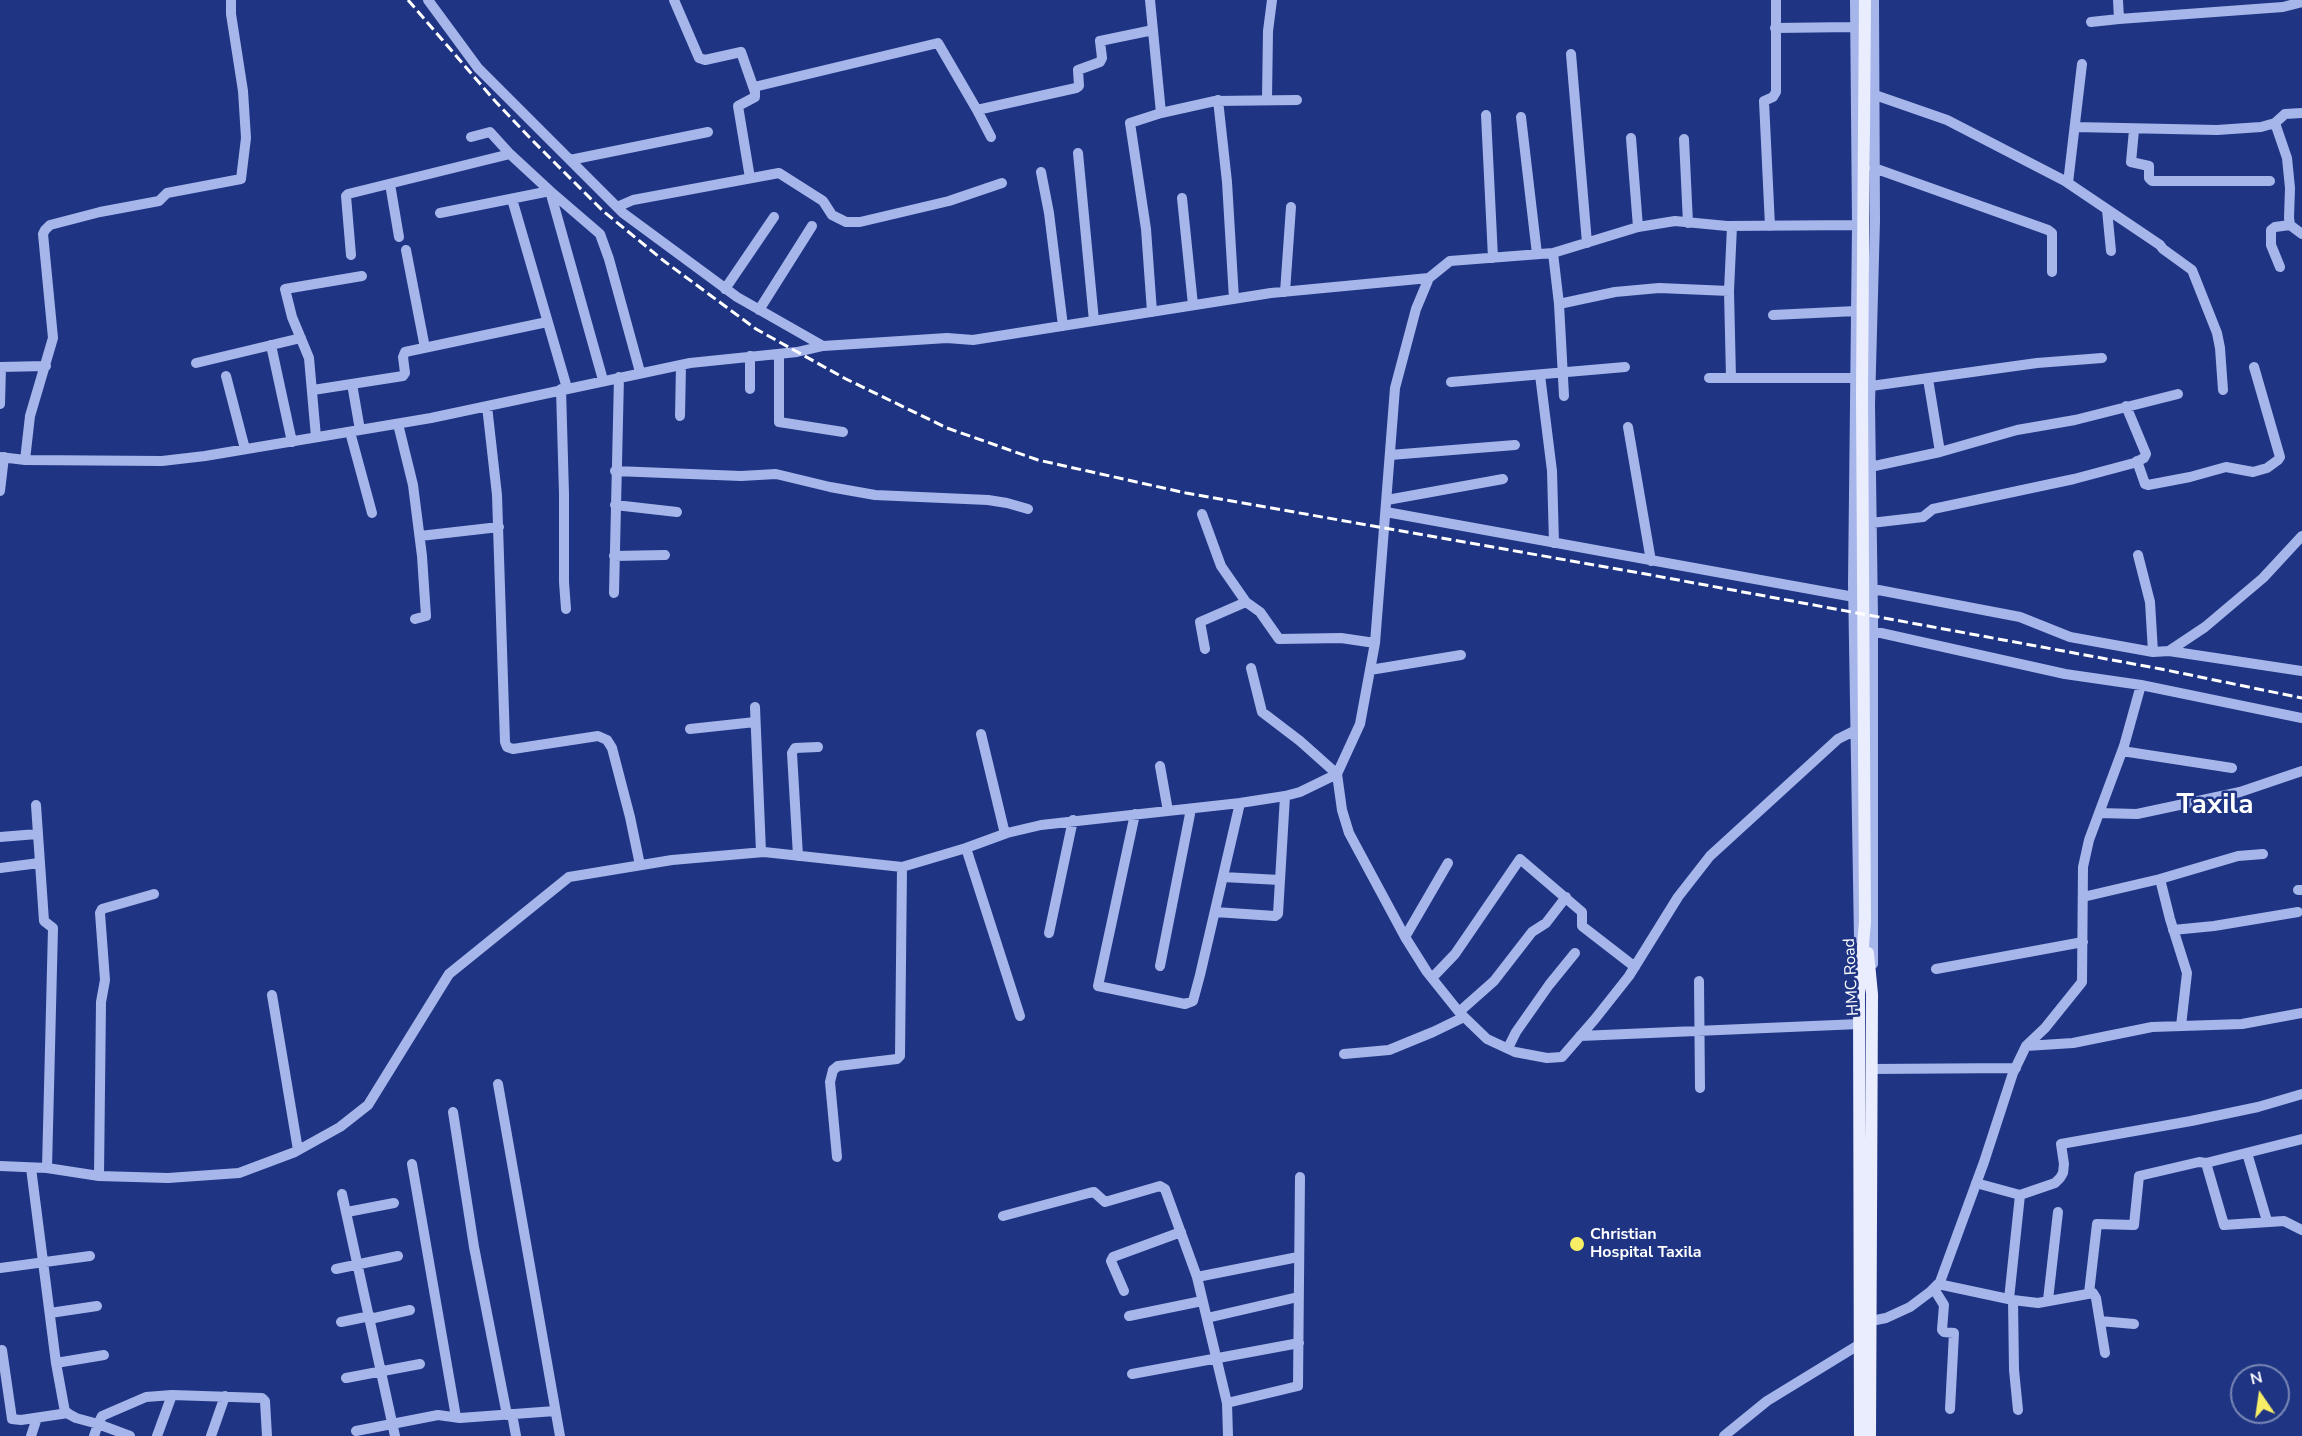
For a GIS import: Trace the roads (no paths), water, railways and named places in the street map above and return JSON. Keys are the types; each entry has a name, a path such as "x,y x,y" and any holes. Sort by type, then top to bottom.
{"main road":[{"name":"HMC Road","path":"1864,4 1862,406 1865,922 1866,994 1871,1069 1870,1436"},
{"name":"HMC Road","path":"1860,1436 1859,1024 1866,994"}],"street":[{"path":"25,460 30,416 54,338 45,230 50,225 100,212 159,201 167,193 241,179 246,138 243,91 231,0"},
{"path":"428,0 478,68 617,207 672,251 725,288 823,346"},
{"path":"674,0 699,58 705,60 741,52 754,87 755,97 738,106 750,178"},
{"path":"1150,0 1161,113"},
{"path":"1267,99 1268,31 1272,0"},
{"path":"1770,226 1764,101 1773,97 1776,92 1776,0"},
{"path":"1855,0 1857,225 1853,584 1866,994"},
{"path":"1866,994 1874,920 1873,589 1870,467 1875,221 1874,0"},
{"path":"2118,0 2119,20"},
{"path":"2091,22 2283,7 2302,2"},
{"path":"1775,28 1854,27"},
{"path":"977,110 1076,88 1079,86 1078,70 1100,62 1102,58 1100,41 1153,30"},
{"path":"754,87 938,43 991,136"},
{"path":"1571,54 1587,243"},
{"path":"2068,183 2082,64"},
{"path":"1875,94 1947,120 2068,183 2160,245 2192,270 2217,333 2223,390"},
{"path":"1152,312 1146,229 1130,123 1161,113 1218,100 1297,100"},
{"path":"1218,100 1227,182 1234,299"},
{"path":"2075,127 2217,130 2261,127 2276,123 2285,114 2302,113"},
{"path":"1486,116 1493,258"},
{"path":"1521,117 1537,254"},
{"path":"2276,123 2287,158 2290,225"},
{"path":"2134,130 2131,162 2149,166 2149,178 2152,181 2270,181"},
{"path":"471,137 490,132 510,154 600,234 640,372"},
{"path":"570,160 708,132"},
{"path":"1631,138 1638,227"},
{"path":"1684,139 1688,223"},
{"path":"1078,153 1094,321"},
{"path":"351,255 346,196 510,154"},
{"path":"1874,168 2048,230 2052,233 2052,272"},
{"path":"1041,172 1049,213 1063,326"},
{"path":"617,207 633,200 779,173 823,201 832,215 846,222 860,222 949,201 1002,183"},
{"path":"390,184 399,237"},
{"path":"440,213 550,191"},
{"path":"550,191 603,380"},
{"path":"1182,198 1193,305"},
{"path":"512,199 564,389 566,609"},
{"path":"1285,291 1291,207"},
{"path":"2107,210 2111,251"},
{"path":"725,288 774,218"},
{"path":"1856,730 1838,739 1710,856 1678,897 1635,966 1562,1057 1547,1058 1515,1052 1487,1039 1461,1014 1432,978 1404,937 1349,832 1342,810 1337,774 1360,724 1375,643 1395,388 1416,309 1429,278 1450,261 1553,253 1638,227 1675,221 1732,226 1857,225"},
{"path":"2280,267 2271,245 2271,230 2275,226 2290,225 2302,234"},
{"path":"759,310 812,226"},
{"path":"1731,378 1728,291 1732,226"},
{"path":"406,250 425,348"},
{"path":"1553,253 1559,304 1564,396"},
{"path":"316,437 309,358 292,317 285,289 362,276"},
{"path":"0,491 2,457 25,460 162,461 398,424 681,365 779,354 823,346 947,338 973,340 1285,291 1429,278"},
{"path":"1559,304 1615,292 1659,288 1728,291"},
{"path":"1773,315 1856,311"},
{"path":"313,390 403,376 405,373 403,353 547,322"},
{"path":"196,363 301,338"},
{"path":"271,345 292,442"},
{"path":"779,354 779,422 843,432"},
{"path":"750,356 750,389"},
{"path":"1871,386 2037,363 2102,358"},
{"path":"680,416 681,365"},
{"path":"0,405 1,367 46,366"},
{"path":"2137,461 2145,484 2148,485 2190,477 2226,466 2253,472 2267,468 2278,460 2280,457 2254,366"},
{"path":"1451,382 1625,367"},
{"path":"226,375 245,449"},
{"path":"1540,375 1552,471 1554,543"},
{"path":"614,592 618,377"},
{"path":"1709,378 1855,378"},
{"path":"1929,379 1940,452"},
{"path":"352,384 355,431 372,513"},
{"path":"1870,467 1940,452 2017,430 2075,420 2178,394"},
{"path":"487,406 499,527 507,747 513,749 598,736 608,740 630,817 640,865"},
{"path":"1870,523 1923,517 1933,509 2074,479 2137,461 2146,454 2126,406"},
{"path":"398,424 413,484 420,536 426,616 415,619"},
{"path":"1628,426 1651,561"},
{"path":"1390,455 1515,445"},
{"path":"615,471 741,476 776,474 875,495 987,500 1028,509"},
{"path":"1387,500 1503,479"},
{"path":"615,505 677,512"},
{"path":"1386,513 1854,597"},
{"path":"1202,514 1221,566 1245,602 1260,612 1280,639 1341,638 1375,643"},
{"path":"420,536 499,527"},
{"path":"2169,651 2205,627 2263,578 2302,536"},
{"path":"614,556 665,555"},
{"path":"2138,555 2150,602 2153,652"},
{"path":"1853,584 2020,617 2070,637 2153,652 2169,651 2302,671"},
{"path":"1205,649 1200,622 1245,602"},
{"path":"1872,631 2065,674 2141,685 2302,718"},
{"path":"1370,670 1461,655"},
{"path":"1251,668 1262,712 1266,717 1300,741 1337,774"},
{"path":"1871,1322 1910,1307 1936,1286 1952,1251 2016,1068 2026,1046 2045,1028 2082,982 2083,867 2099,813 2122,751 2141,685"},
{"path":"755,707 761,852"},
{"path":"690,729 755,722"},
{"path":"981,734 1005,834"},
{"path":"798,856 792,753 795,748 818,747"},
{"path":"2122,751 2232,768"},
{"path":"1160,766 1168,811"},
{"path":"2099,813 2137,814 2263,786 2302,771"},
{"path":"0,1166 47,1168 99,1176 168,1178 239,1173 298,1150 340,1127 368,1105 449,974 569,877 640,865 761,852 902,867 1041,825 1135,813 1191,809 1285,796 1300,792 1337,774"},
{"path":"1215,912 1275,916 1278,914 1285,796"},
{"path":"1135,813 1098,986 1185,1004 1193,1001 1240,803"},
{"path":"36,805 44,921 53,928 47,1168"},
{"path":"1160,966 1191,809"},
{"path":"1049,933 1073,820"},
{"path":"0,837 37,834"},
{"path":"966,849 1020,1016"},
{"path":"2083,897 2160,879 2238,856 2263,854"},
{"path":"1432,978 1455,954 1520,859 1582,912 1582,926 1635,966"},
{"path":"0,868 39,863"},
{"path":"1404,937 1448,863"},
{"path":"837,1157 830,1082 833,1070 838,1066 897,1059 900,1056 902,867"},
{"path":"1222,877 1280,880"},
{"path":"2160,879 2187,973 2181,1026"},
{"path":"99,1176 102,1002 105,980 100,913 102,909 154,894"},
{"path":"1344,1054 1389,1050 1433,1032 1461,1014 1494,981 1532,932 1546,923 1566,897"},
{"path":"2173,930 2214,926 2298,912"},
{"path":"1936,969 2083,942"},
{"path":"1508,1048 1516,1032 1549,985 1575,953"},
{"path":"1699,981 1700,1088"},
{"path":"272,995 298,1150"},
{"path":"2026,1046 2073,1043 2152,1027 2242,1024 2302,1013"},
{"path":"1580,1036 1859,1024"},
{"path":"1871,1069 2016,1068"},
{"path":"498,1084 560,1436"},
{"path":"1976,1183 2020,1195 2055,1183 2060,1178 2064,1164 2061,1144 2191,1121 2258,1107 2302,1094"},
{"path":"453,1112 474,1247 509,1414 516,1436"},
{"path":"2089,1293 2097,1224 2134,1225 2139,1176 2199,1162 2206,1163 2302,1139"},
{"path":"2247,1153 2267,1221"},
{"path":"2206,1163 2224,1225 2267,1221 2290,1222 2302,1230"},
{"path":"412,1164 456,1417"},
{"path":"31,1167 63,1406 68,1413"},
{"path":"1227,1403 1298,1386 1299,1177"},
{"path":"1003,1216 1089,1192 1094,1192 1105,1202 1160,1186 1165,1189 1197,1277 1227,1403 1228,1436"},
{"path":"342,1194 394,1430"},
{"path":"2018,1410 2011,1299 2020,1195"},
{"path":"347,1212 394,1203"},
{"path":"2048,1300 2058,1212"},
{"path":"1124,1291 1111,1261 1113,1257 1181,1232"},
{"path":"0,1268 90,1256"},
{"path":"336,1269 398,1256"},
{"path":"1197,1277 1298,1257"},
{"path":"1936,1286 2038,1303 2092,1293 2096,1298 2105,1353"},
{"path":"1936,1286 1944,1305 1942,1330 1954,1333 1950,1409"},
{"path":"1207,1318 1299,1297"},
{"path":"1129,1316 1202,1301"},
{"path":"50,1312 97,1306"},
{"path":"341,1322 410,1310"},
{"path":"2100,1321 2134,1324"},
{"path":"1724,1436 1767,1401 1870,1337"},
{"path":"1132,1374 1299,1343"},
{"path":"2,1350 12,1419 21,1420 68,1413 130,1436"},
{"path":"57,1363 104,1355"},
{"path":"346,1378 420,1364"},
{"path":"157,1436 172,1395"},
{"path":"94,1436 102,1416 146,1397 172,1395 262,1398 265,1401 267,1436"},
{"path":"211,1436 225,1396"},
{"path":"356,1431 394,1430 438,1415 456,1417 555,1411"},
{"path":"31,1436 37,1418"}],"railway":[{"path":"408,0 530,138 603,211 664,261 756,329 846,379 947,428 1038,460 1186,493 1640,573 2161,669 2302,698"}],"place":[{"name":"Christian Hospital Taxila","path":"1577,1244"}],"district":[{"name":"Taxila","path":"2215,806"}]}
